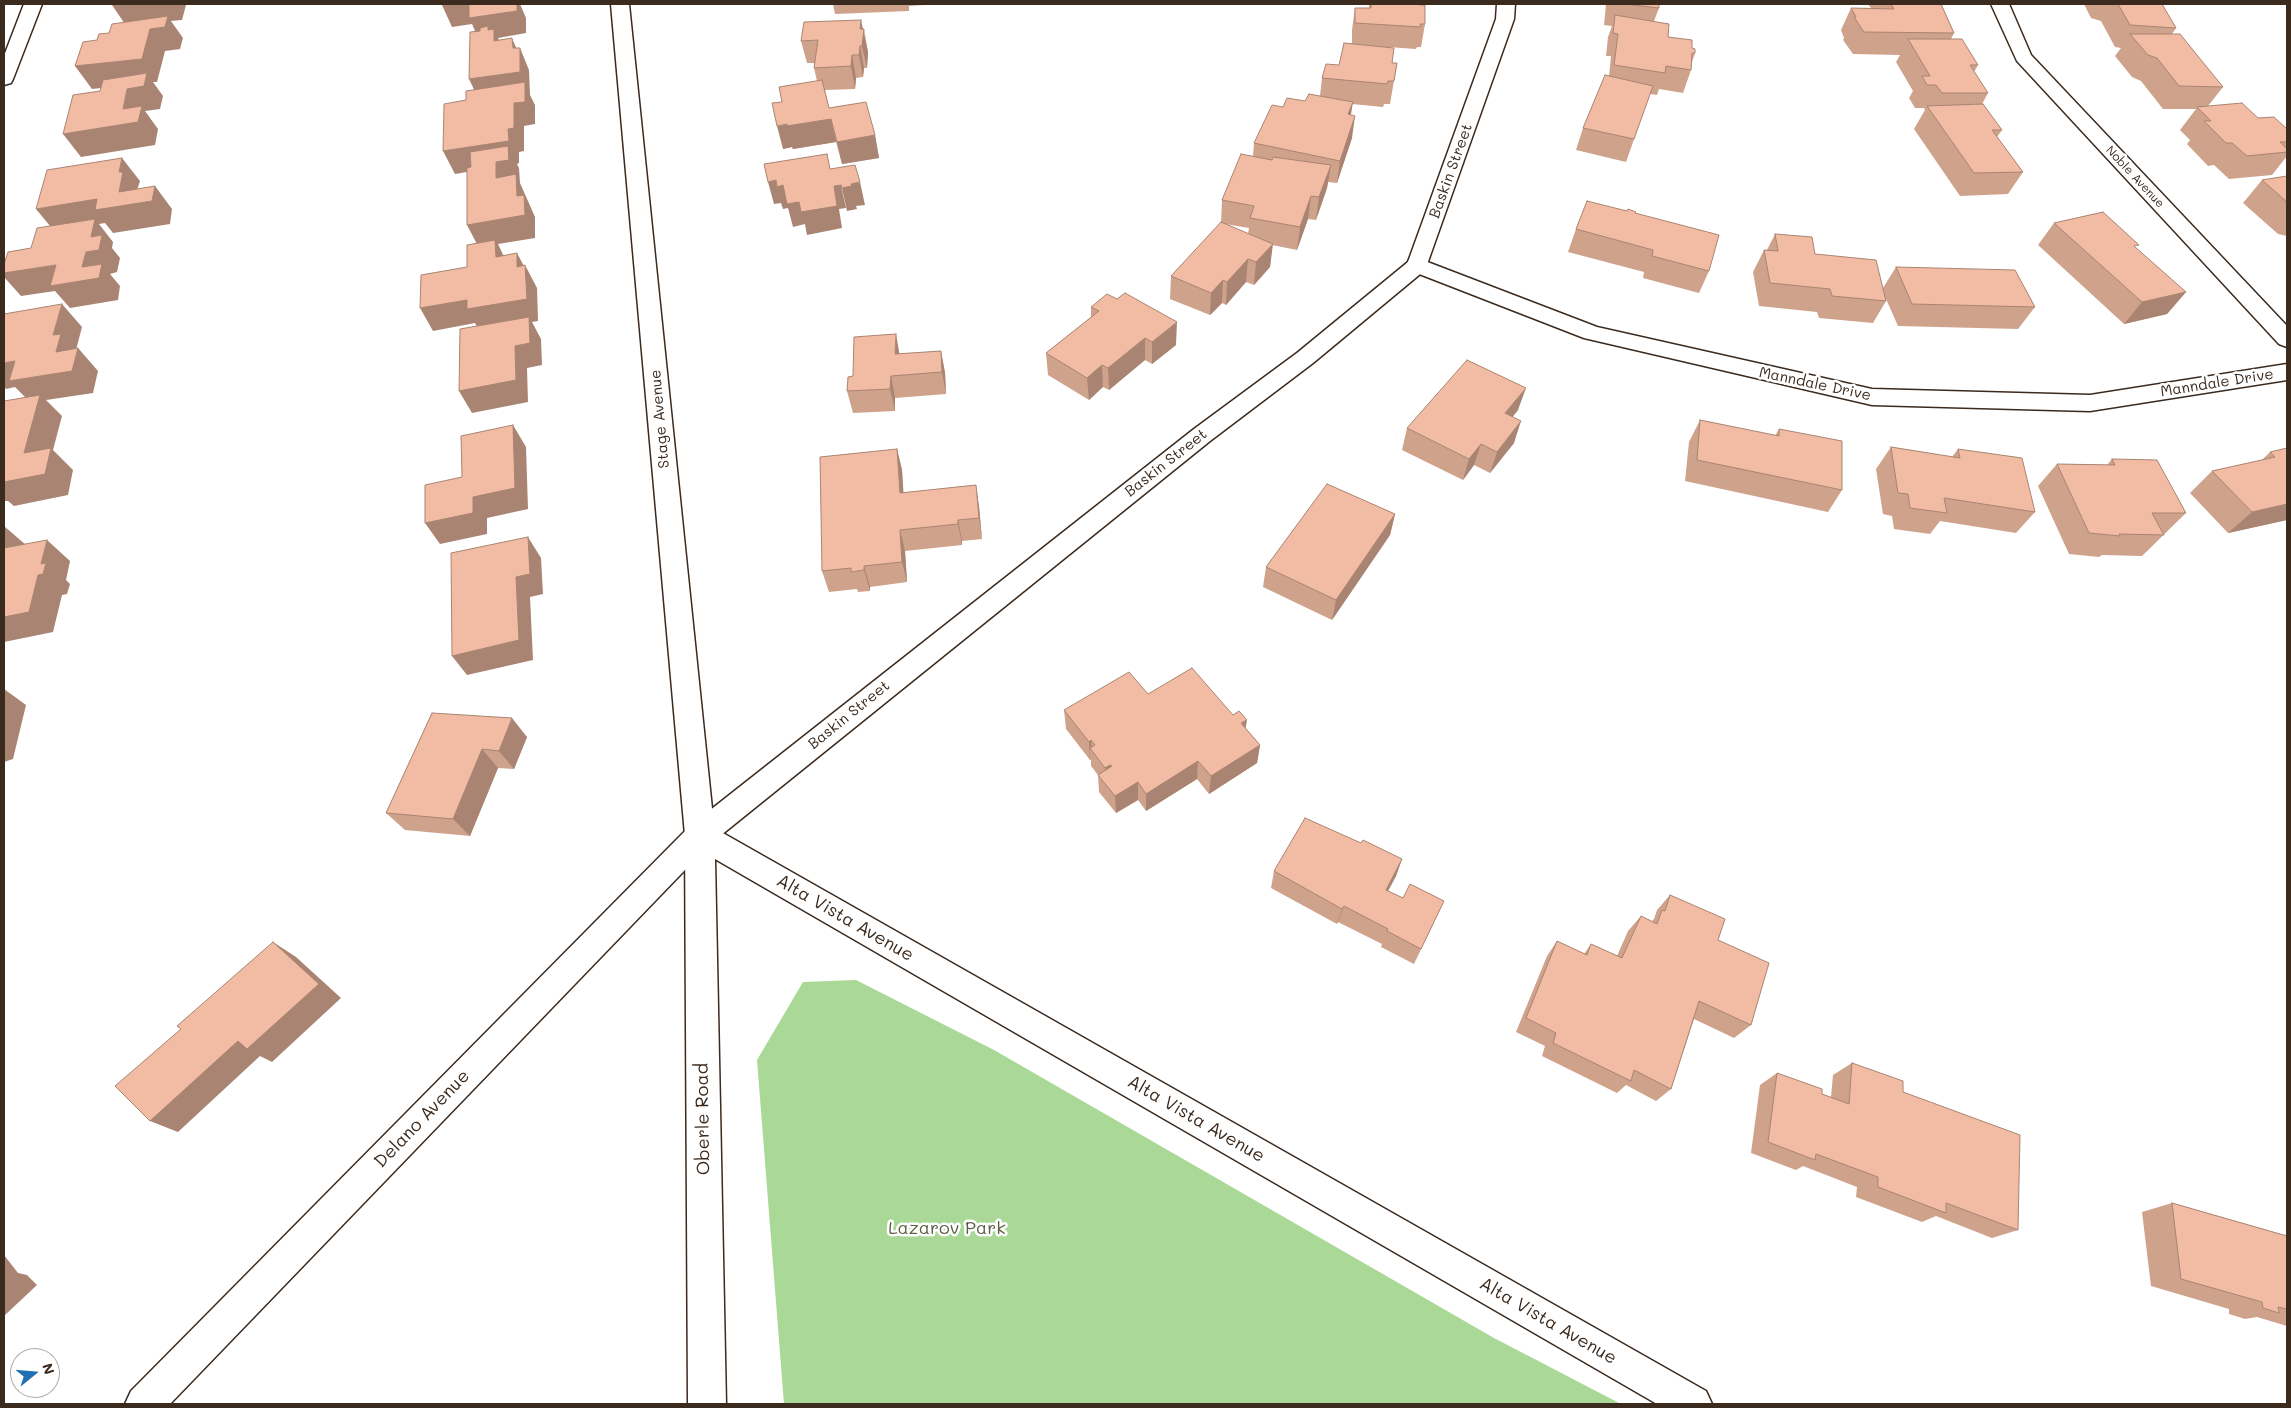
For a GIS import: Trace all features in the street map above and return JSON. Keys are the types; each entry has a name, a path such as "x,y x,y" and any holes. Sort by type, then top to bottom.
{"street":[{"path":"4,79 33,4"},
{"name":"Stage Avenue","path":"620,4 700,835"},
{"name":"Baskin Street","path":"700,835 1202,435 1305,358 1417,265 1505,19 1506,4"},
{"name":"Noble Avenue","path":"2000,4 2023,57 2287,339"},
{"name":"Manndale Drive","path":"1417,265 1592,333 1872,397 2090,403 2287,372"},
{"name":"Delano Avenue","path":"144,1404 700,835"},
{"name":"Oberle Road","path":"700,835 707,1404"},
{"name":"Alta Vista Avenue","path":"700,835 1693,1404"}],"green space":[{"name":"Lazarov Park","path":"856,980 994,1050 1494,1338 1621,1404 784,1404 757,1060 803,982"}],"building":[{"path":"469,4 517,4 517,11 469,18"},
{"path":"1371,4 1425,5 1425,24 1420,24 1421,27 1355,23 1355,8 1371,8"},
{"path":"1624,4 1659,4 1659,8"},
{"path":"1891,4 1941,4 1954,33 1864,32 1854,17 1856,17 1851,8 1894,9"},
{"path":"2118,4 2162,4 2176,28 2130,25"},
{"path":"1615,15 1669,24 1668,37 1692,40 1692,48 1695,49 1695,53 1692,53 1691,70 1666,66 1665,73 1614,65 1618,34 1613,33"},
{"path":"168,16 165,27 150,29 142,59 75,66 83,42 97,40 99,34 109,33 112,24"},
{"path":"861,20 860,29 864,29 862,46 860,46 859,55 852,55 851,66 814,68 818,40 801,41 804,22"},
{"path":"488,26 488,30 494,29 494,41 512,38 513,48 520,48 520,72 469,79 470,32 480,31 480,28"},
{"path":"2130,34 2180,34 2223,87 2179,86 2157,58 2148,55"},
{"path":"1908,39 1962,39 1978,65 1970,65 1988,93 1942,93 1936,85 1927,85 1922,76 1930,76"},
{"path":"1344,43 1394,48 1392,63 1397,63 1394,81 1388,81 1387,84 1322,78 1326,64 1339,65"},
{"path":"147,73 144,86 127,89 123,109 142,106 138,122 63,134 73,95 100,91 103,80"},
{"path":"1605,75 1653,86 1634,139 1583,128"},
{"path":"822,80 829,108 866,102 875,135 837,142 831,119 777,126 772,103 782,102 779,87"},
{"path":"525,82 525,102 514,103 514,128 508,129 509,141 443,151 444,104 466,100 466,91"},
{"path":"1309,94 1353,102 1348,114 1355,116 1340,161 1254,143 1272,105 1283,107 1287,98 1305,101"},
{"path":"2242,103 2258,118 2274,117 2287,129 2287,142 2280,142 2287,149 2287,152 2247,156 2232,143 2226,143 2204,121 2211,121 2197,107"},
{"path":"1983,104 2002,130 1992,130 2023,172 1974,173 1927,106"},
{"path":"508,146 509,160 496,162 496,178 516,174 517,196 524,195 525,215 467,225 467,168 471,167 470,152"},
{"path":"827,154 830,169 855,165 860,182 842,188 841,185 834,186 837,206 801,212 799,202 787,204 783,185 777,187 776,180 768,182 764,164"},
{"path":"1241,154 1272,160 1273,157 1331,165 1319,197 1311,196 1300,227 1250,218 1254,206 1222,200"},
{"path":"122,158 119,172 123,172 119,192 155,186 152,201 95,210 97,199 36,209 47,170"},
{"path":"2287,176 2287,202 2262,180"},
{"path":"1587,201 1627,211 1628,209 1635,213 1719,235 1709,271 1652,256 1653,250 1576,229"},
{"path":"2103,212 2139,245 2134,246 2186,292 2142,302 2054,223"},
{"path":"95,219 91,237 102,235 99,250 86,252 82,267 102,264 99,278 50,286 56,265 4,273 4,264 8,252 31,248 37,228"},
{"path":"1221,222 1273,244 1256,262 1248,259 1227,282 1223,280 1211,293 1171,276"},
{"path":"1775,234 1812,237 1815,254 1876,260 1886,301 1832,296 1830,289 1770,283 1764,250 1778,251"},
{"path":"495,240 496,257 517,253 517,267 525,265 527,299 467,309 467,300 420,308 421,275 467,267 467,245"},
{"path":"1896,267 2015,270 2035,307 1912,304"},
{"path":"1125,293 1177,322 1152,342 1145,338 1108,368 1102,365 1087,378 1046,353 1099,311 1091,307 1107,294 1117,299"},
{"path":"62,304 53,335 61,334 56,352 78,348 72,371 9,381 15,361 4,363 4,314"},
{"path":"529,317 530,343 515,346 516,380 459,391 460,329"},
{"path":"896,334 895,354 941,351 942,372 891,376 890,389 847,391 848,377 853,376 854,337"},
{"path":"1467,360 1526,388 1505,413 1521,421 1497,452 1481,444 1469,459 1407,428"},
{"path":"40,395 24,453 51,448 45,474 4,482 4,401"},
{"path":"1700,420 1779,436 1779,429 1842,441 1842,490 1697,460"},
{"path":"513,425 515,488 473,497 473,513 425,523 425,485 462,477 461,436"},
{"path":"1891,447 1960,458 1958,449 2022,458 2035,512 1944,498 1947,513 1910,508 1908,494 1898,493"},
{"path":"2287,448 2287,504 2252,512 2212,471 2275,457 2270,452"},
{"path":"897,449 900,493 976,485 979,518 958,520 958,524 900,530 902,562 864,566 864,570 851,572 851,568 822,571 820,457"},
{"path":"2112,459 2157,460 2186,513 2152,513 2164,535 2119,534 2120,536 2089,533 2057,464 2115,465"},
{"path":"1327,484 1395,514 1336,600 1266,567"},
{"path":"528,537 530,574 516,577 519,640 452,656 451,553"},
{"path":"47,540 41,564 46,563 43,574 38,575 29,612 4,617 4,548"},
{"path":"1192,668 1233,715 1239,711 1247,720 1241,723 1260,745 1211,776 1198,761 1146,794 1138,782 1115,796 1098,775 1112,766 1110,765 1105,768 1090,748 1095,745 1091,740 1089,742 1064,710 1129,672 1148,694"},
{"path":"432,713 512,718 499,751 482,749 453,819 386,813"},
{"path":"1305,818 1361,843 1363,840 1402,859 1386,890 1403,898 1410,884 1444,901 1421,949 1387,931 1388,929 1344,906 1342,909 1274,871"},
{"path":"1670,895 1725,919 1718,940 1769,963 1751,1025 1699,1001 1671,1089 1634,1070 1631,1081 1553,1043 1556,1033 1526,1018 1557,941 1587,955 1591,944 1622,958 1641,916 1657,924 1662,910 1665,911"},
{"path":"273,942 319,984 247,1049 238,1041 150,1121 115,1086 181,1029 177,1026"},
{"path":"1852,1063 1903,1081 1903,1092 2020,1135 2018,1230 1946,1203 1946,1213 1878,1187 1878,1177 1816,1154 1815,1160 1768,1142 1777,1073 1822,1089 1822,1094 1849,1104"},
{"path":"2172,1203 2287,1236 2287,1309 2278,1307 2279,1313 2263,1308 2262,1302 2181,1279"}]}
